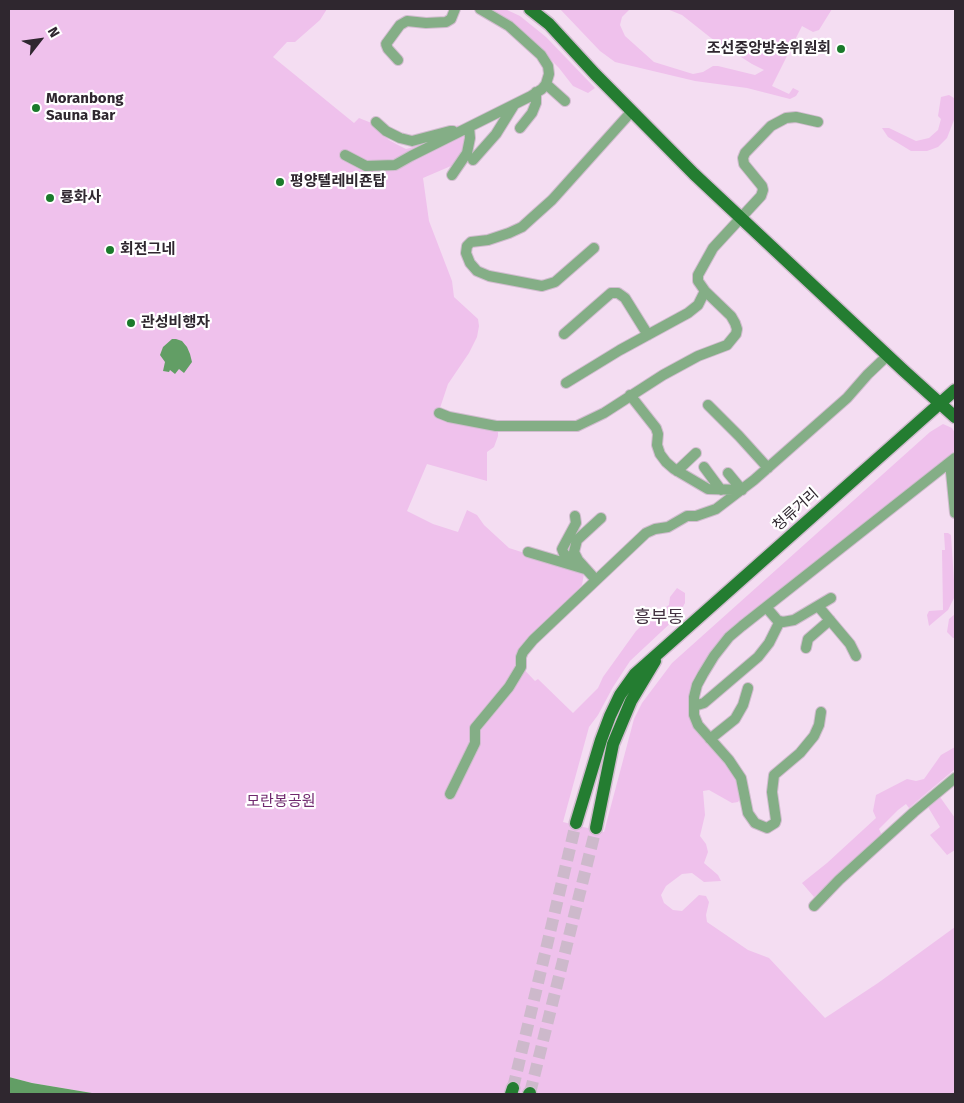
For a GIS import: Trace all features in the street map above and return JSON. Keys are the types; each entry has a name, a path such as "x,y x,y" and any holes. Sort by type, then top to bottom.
{"main road":[{"path":"530,9 549,24 694,174 955,417"},
{"name":"청류거리","path":"576,823 600,740 617,702 635,674 955,390"},
{"name":"청류거리","path":"596,828 613,744 630,701 659,654"}],"street":[{"path":"398,60 386,44 400,25 407,21 426,23 446,22 451,20 454,9"},
{"path":"345,154 366,166 395,165 514,105 546,84 549,74 548,66 541,55 509,26 480,9"},
{"path":"546,84 566,101"},
{"path":"520,128 532,113 536,103 536,92"},
{"path":"473,160 496,134 514,105"},
{"path":"594,248 555,282 542,286 489,276 477,271 470,263 466,253 466,246 471,242 488,240 509,232 522,226 534,217 552,200 632,111"},
{"path":"439,413 449,417 496,426 577,426 604,413 630,395 698,356 727,345 733,340 737,329 735,323 731,316 705,291 698,281 698,275 713,248 761,196 762,186 744,164 743,158 745,153 771,126 786,118 796,117 818,122"},
{"path":"376,122 393,135 412,140 450,131 464,130"},
{"path":"452,175 467,152 470,138 464,130"},
{"path":"566,383 698,305 705,291"},
{"path":"564,334 611,293 618,293 624,298 648,335"},
{"path":"450,794 475,743 475,728 514,679 521,667 523,652 533,640 646,533 668,527 687,516 696,516 716,509 742,490 847,398 888,355"},
{"path":"630,395 656,428 658,434 657,445 660,454 666,462 677,471 708,489 742,490"},
{"path":"708,405 768,468"},
{"path":"677,471 696,453"},
{"path":"953,460 955,513"},
{"path":"821,712 819,725 814,736 800,753 774,776 772,792 775,823 767,828 755,823 748,813 741,778 729,760 698,725 694,715 694,698 697,685 714,656 729,637 953,460"},
{"path":"704,467 721,490"},
{"path":"728,473 742,490"},
{"path":"575,516 576,523 562,549 569,558 578,560"},
{"path":"596,580 578,560 574,552 577,540 601,518"},
{"path":"528,552 586,569"},
{"path":"766,607 780,621 794,620 831,598"},
{"path":"818,606 850,644 856,656"},
{"path":"806,648 808,639 830,620"},
{"path":"694,706 704,703 758,657 769,643 780,621"},
{"path":"710,739 735,720 748,688"},
{"path":"814,906 839,880 907,818 955,778"}],"green space":[{"name":"모란봉공원","path":"9,9 327,9 320,20 295,42 287,42 273,57 354,123 359,118 374,124 389,140 406,149 458,125 462,133 469,136 458,163 423,178 429,221 452,281 454,297 478,319 479,326 477,337 469,353 448,384 440,408 441,417 498,429 498,436 494,447 487,452 487,481 427,464 407,511 433,524 458,532 467,510 477,515 484,525 509,548 584,574 582,585 519,651 516,661 535,681 538,679 573,713 598,688 603,677 636,631 657,611 659,612 669,605 670,597 677,588 685,593 685,603 677,617 630,661 589,727 563,822 604,832 634,719 642,703 672,663 930,432 943,424 952,428 955,433 955,452 728,634 690,707 718,754 737,778 742,795 738,802 732,803 709,790 703,791 705,815 700,836 706,844 708,852 704,863 718,875 721,881 704,882 692,873 682,874 666,886 661,895 664,903 673,910 682,911 699,895 706,896 709,902 706,915 707,922 748,950 769,958 825,1018 878,983 955,927 955,1094 98,1094 32,1083 9,1077"},
{"path":"489,9 505,9 520,16 546,37 595,88 588,93 573,86 559,68 514,23"},
{"path":"560,9 630,9 622,17 620,25 625,36 654,62 693,74 703,72 713,66 718,66 755,75 764,70 711,38 682,15 667,9 832,9 819,30 813,32 802,26 772,86 789,94 793,88 799,91 796,96 790,99 747,88 695,81 615,62 600,51"},
{"path":"949,95 954,98 954,120 947,138 938,147 927,151 911,151 888,137 882,128 889,128 916,141 929,138 938,130 941,119 938,116 941,97"},
{"path":"944,533 951,535 955,596 948,610 929,626 927,615 929,611 943,610 942,550 945,550"},
{"path":"955,614 955,638 953,638 947,632 949,619"},
{"path":"955,747 955,769 909,808 906,804 898,810 879,829 882,835 814,897 802,883 876,818 873,811 876,795 907,779 916,781 924,779 941,755"},
{"path":"940,797 955,818 955,850 947,855 930,835 940,827 928,807"}],"shaded area":[{"path":"172,339 182,341 190,354 192,362 184,373 179,369 175,374 170,370 169,372 163,371 165,362 160,355 163,347"},
{"path":"9,1077 32,1083 98,1094 9,1094"}],"tunnel":[{"path":"513,1088 576,823"},
{"path":"530,1093 596,828"}],"place":[{"name":"조선중앙방송위원회","path":"841,49"},
{"name":"Moranbong Sauna Bar","path":"36,108"},
{"name":"평양텔레비죤탑","path":"280,182"},
{"name":"룡화사","path":"50,198"},
{"name":"회전그네","path":"110,250"},
{"name":"관성비행자","path":"131,323"}],"district":[{"name":"흥부동","path":"659,618"}]}
